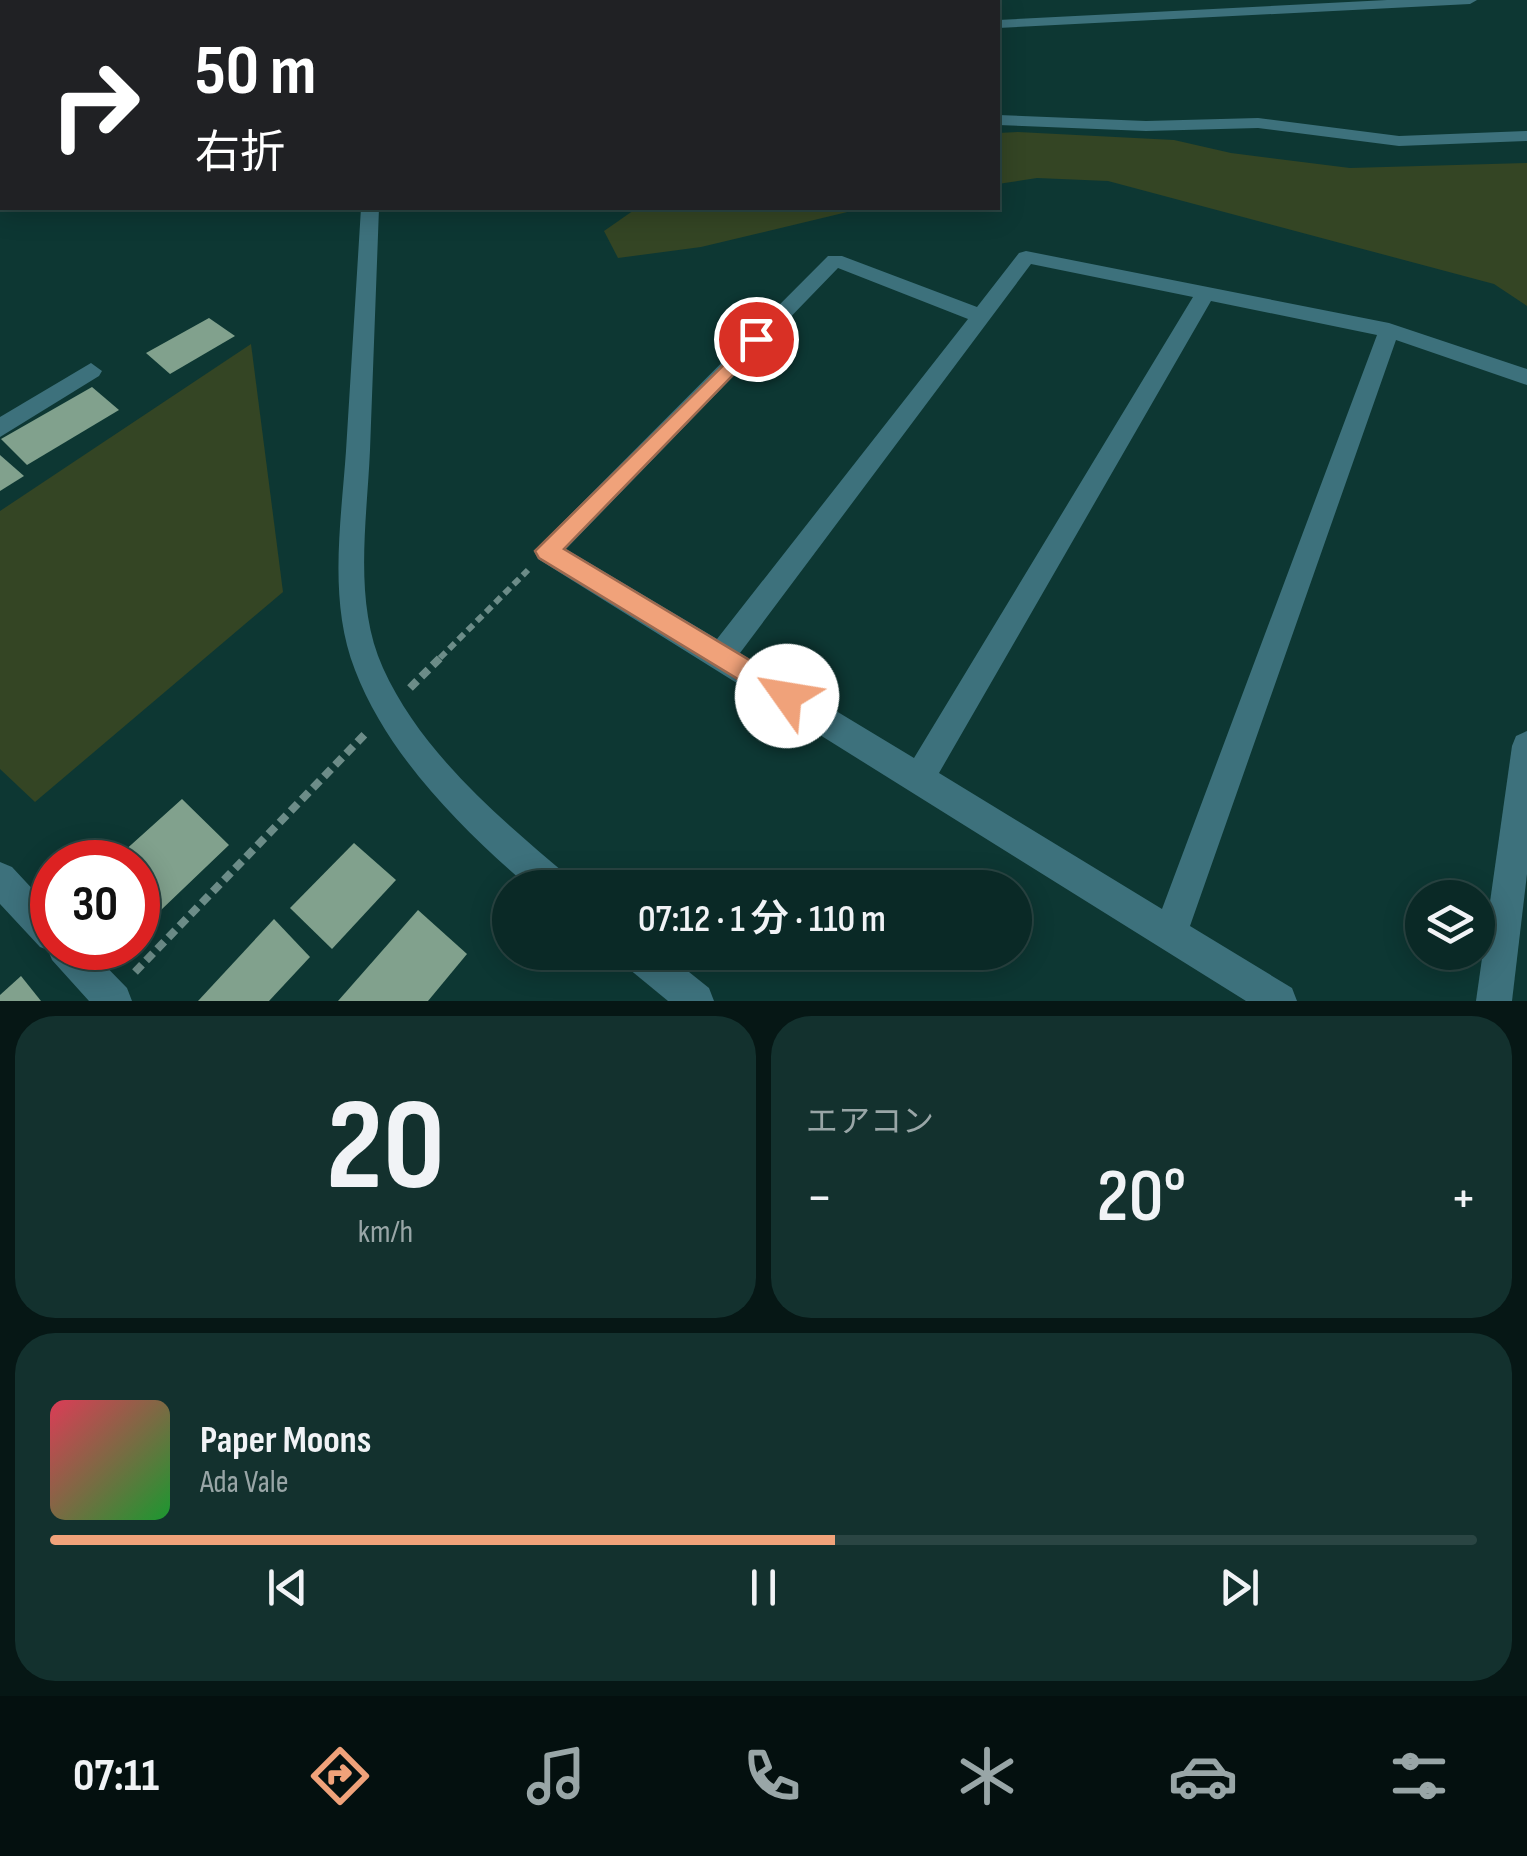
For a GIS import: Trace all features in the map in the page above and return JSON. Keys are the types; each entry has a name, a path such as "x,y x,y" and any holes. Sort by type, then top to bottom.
{"street":[{"path":"1000,24 1470,0"},
{"path":"1000,120 1146,126 1258,123 1399,141 1527,136"},
{"path":"370,210 353,584 367,666 388,710 478,814 537,870"},
{"path":"721,656 1026,257 1389,330 1527,377"},
{"path":"981,316 834,260 547,551 1279,1001"},
{"path":"919,778 1206,292"},
{"path":"1170,934 1389,330"},
{"path":"0,428 92,371"},
{"path":"1494,1001 1527,746"},
{"path":"0,879 30,911"},
{"path":"84,970 111,1000"},
{"path":"657,970 696,1001"}],"path":[{"path":"111,1000 388,710 547,551"}],"green space":[{"path":"1000,133 1174,140 1231,153 1350,168 1527,163 1527,306 1494,284 1108,181 1037,178 1000,184"},
{"path":"634,210 856,210 701,247 618,258 604,231"},
{"path":"251,344 283,592 35,802 0,769 0,511"}],"building":[{"path":"209,318 235,336 170,374 146,353"},
{"path":"92,387 119,410 27,465 1,439"},
{"path":"0,455 24,476 0,491"},
{"path":"182,799 229,845 160,911 160,840 136,840"},
{"path":"354,843 396,880 332,949 290,908"},
{"path":"418,910 467,954 428,1001 338,1001"},
{"path":"274,919 310,957 269,1001 198,1001"},
{"path":"21,976 41,1001 0,1001 0,995"}],"route":[{"path":"756,339 547,551 787,696"}]}
